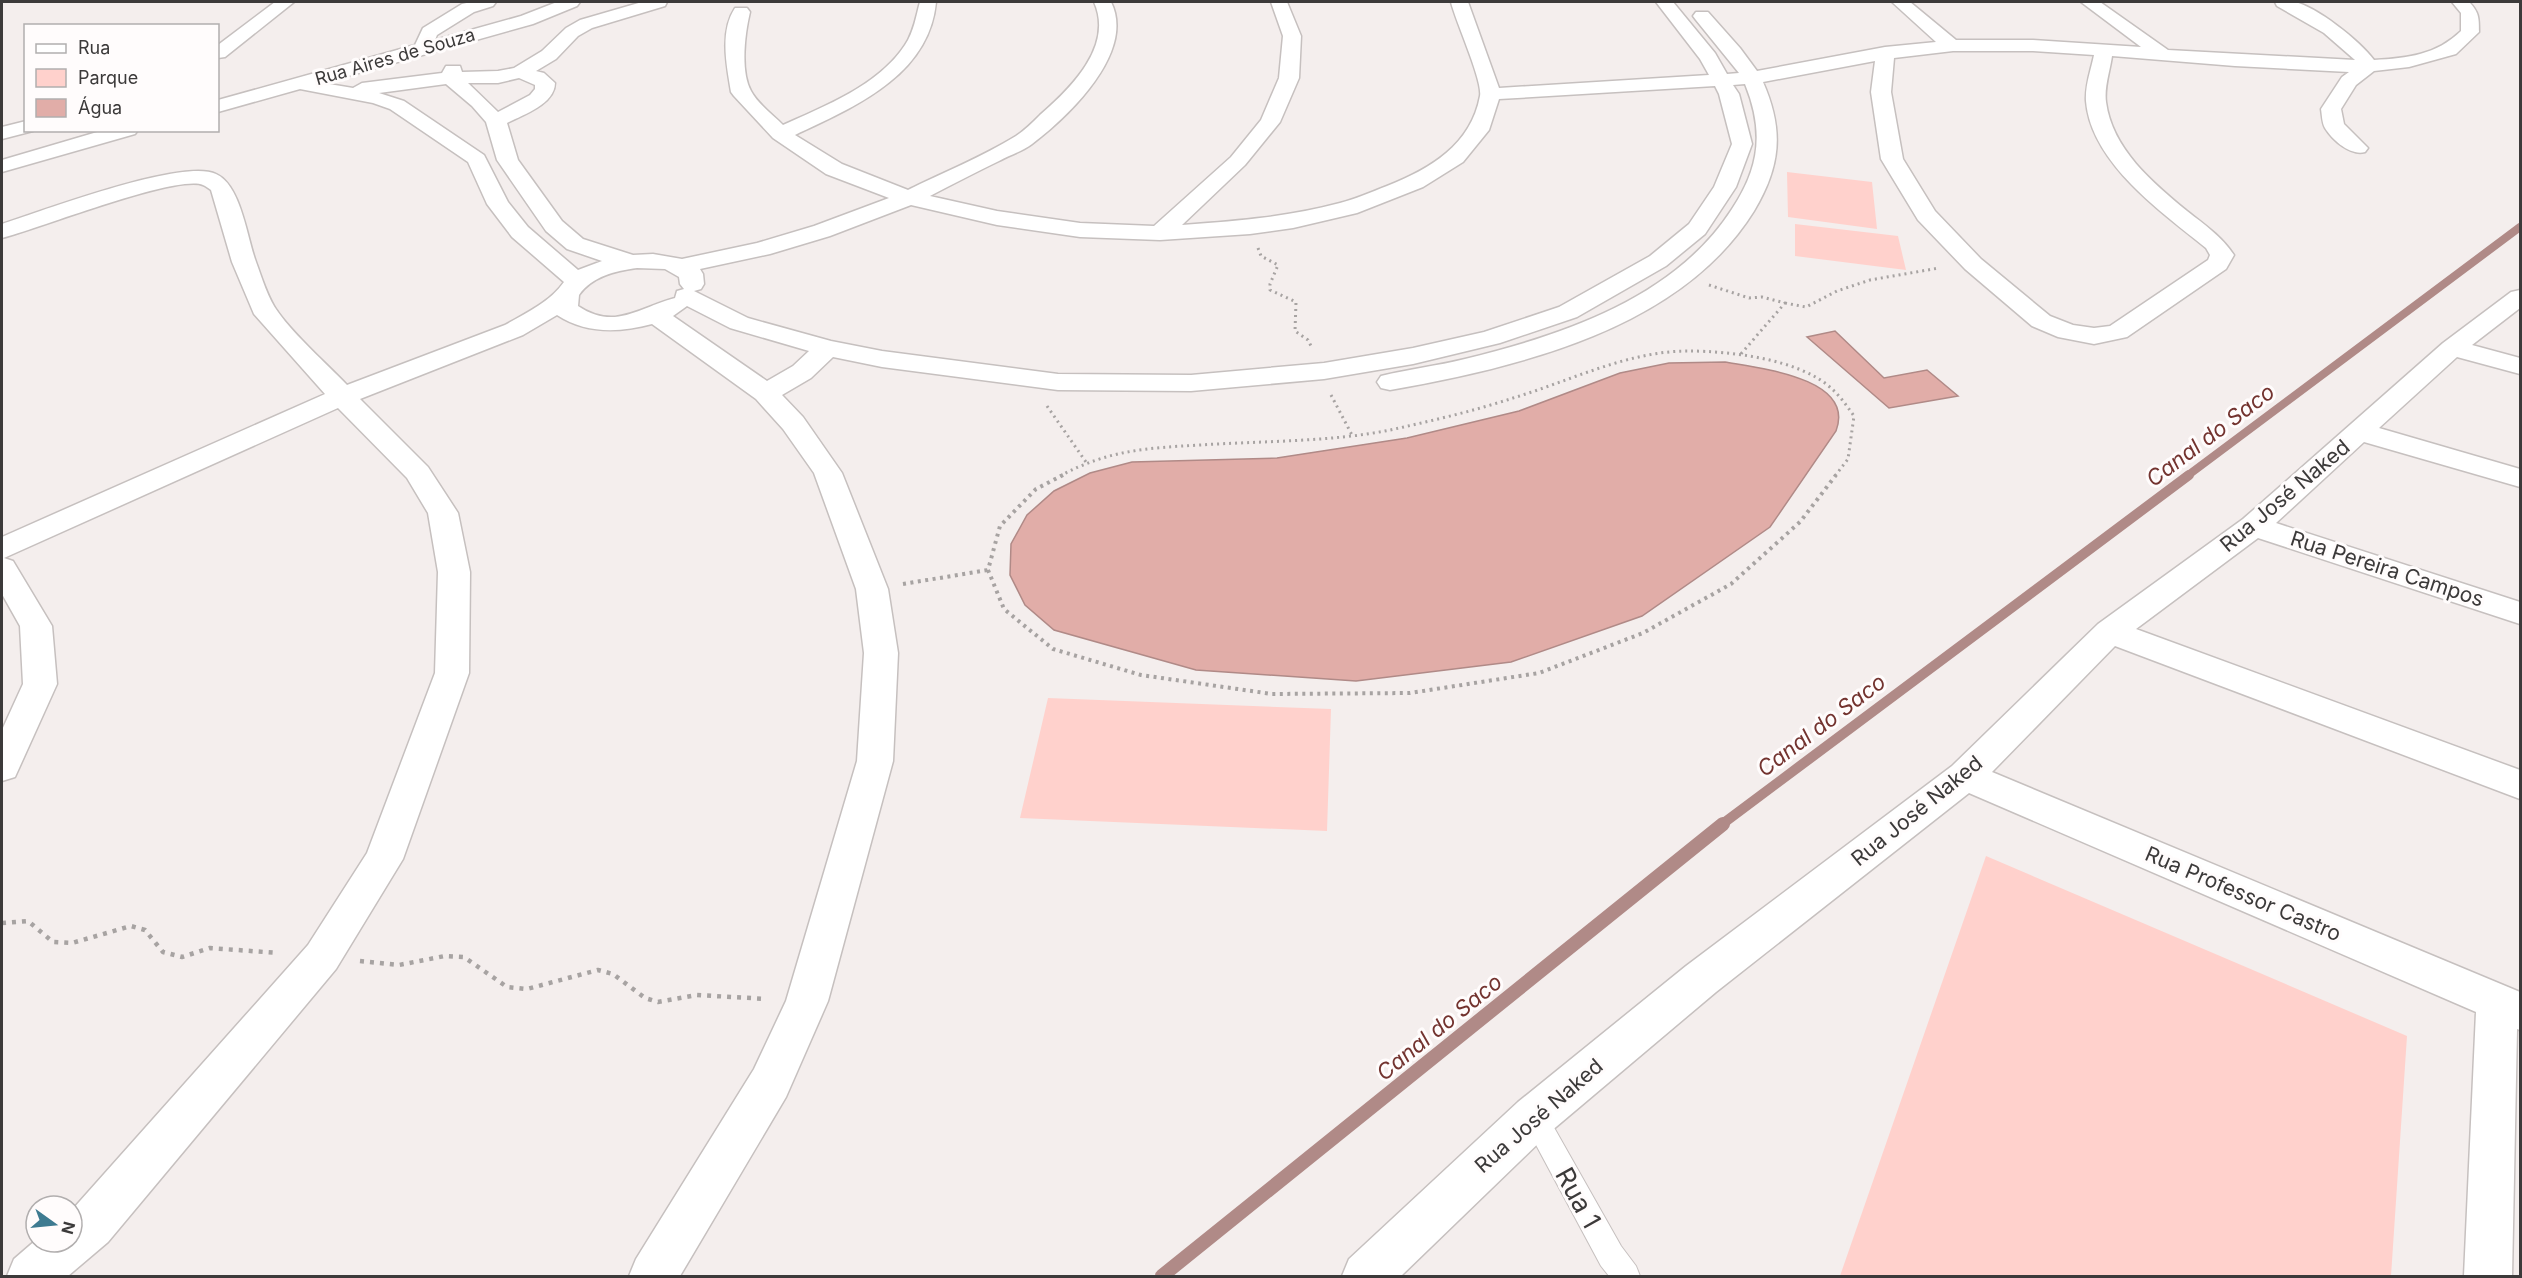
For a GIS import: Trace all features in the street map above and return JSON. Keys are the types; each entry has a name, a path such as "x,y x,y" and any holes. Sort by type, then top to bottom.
{"street":[{"path":"219,52 285,2"},
{"path":"426,41 468,8 487,2"},
{"name":"Rua Aires de Souza","path":"219,106 294,85 539,2"},
{"name":"Rua Aires de Souza","path":"219,91 426,41 468,53 527,20 571,2"},
{"path":"343,102 450,78 498,77 528,67 549,54 572,32 586,24 658,2"},
{"path":"780,134 850,102 893,69 914,47 925,23 928,2"},
{"path":"514,330 593,322 613,323 656,315 674,306 686,282 762,249 822,231 909,198 1024,140 1072,97 1099,61 1107,36 1108,13 1103,2"},
{"path":"1160,233 1238,161 1270,122 1289,78 1293,36 1280,2"},
{"path":"741,12 736,34 735,61 741,92 780,134 834,169 909,198 997,218 1080,230 1160,233 1250,228 1349,208 1414,182 1456,158 1479,129 1491,94 1459,2"},
{"path":"2,549 342,396 514,330 570,290 611,265 632,261 659,261 739,323 819,356 863,378 1043,402 1224,400 1326,381 1413,356 1491,338 1568,312 1658,261 1697,229 1725,188 1742,144 1724,86 1708,57 1664,2"},
{"path":"766,393 819,356 882,359 1058,382 1326,381 1452,372 1550,343 1629,311 1684,275 1727,234 1749,203 1766,161 1766,137 1751,80 1688,2"},
{"path":"1900,2 1952,46"},
{"path":"2090,2 2165,56"},
{"path":"2283,2 2328,27 2357,48 2369,66"},
{"path":"1751,80 1885,53 1952,46 2005,45 2321,66 2369,66 2424,58 2452,49 2470,32 2470,12 2460,2"},
{"path":"1885,53 1881,92 1892,159 1926,215 1973,264 2041,321 2067,332 2094,336 2118,332 2218,264 2222,255 2216,244 2142,182 2109,142 2096,101 2104,51"},
{"path":"450,78 468,53 528,67 537,78 545,83 545,90 537,99 496,121"},
{"path":"2358,148 2334,126 2331,109 2349,81 2369,66"},
{"path":"1491,94 1672,84 1724,86 1814,68 1859,78 1881,92"},
{"path":"450,78 479,102 496,121 508,160 554,226 575,244 595,252 632,261"},
{"path":"294,85 343,102 376,98 397,105 477,159 498,204 570,290"},
{"path":"2,133 24,128"},
{"path":"2,150 66,132"},
{"path":"2,165 121,132"},
{"path":"2,231 156,182 188,177 208,178 221,187 244,262 266,314 418,473 443,513 454,572 452,673 384,859 322,957 84,1231"},
{"path":"570,290 565,309 575,317 593,322"},
{"name":"Rua José Naked","path":"1366,1276 1534,1117 1701,979 1965,777 2110,632 2254,526 2452,348 2520,297"},
{"path":"653,1276 770,1083 807,1001 875,761 881,652 872,589 828,472 793,423 766,393 656,315"},
{"path":"2452,348 2520,366"},
{"path":"2361,432 2520,478"},
{"name":"Rua Pereira Campos","path":"2254,526 2520,613"},
{"path":"2,568 36,626 40,684 2,767"},
{"path":"2110,632 2520,784"},
{"name":"Rua Professor Castro","path":"1965,777 2509,1006"},
{"path":"2488,1276 2509,1006"},
{"path":"31,1276 57,1254"}],"lane":[{"name":"Rua 1","path":"1534,1117 1611,1256 1626,1276"}],"path":[{"path":"1250,228 1261,255 1278,265 1269,284 1270,290 1296,302 1298,308 1293,324 1295,331 1308,340 1352,435"},
{"path":"1684,275 1749,298 1762,297 1806,307 1822,297 1868,279 1973,264"},
{"path":"1740,355 1785,303"},
{"path":"1687,351 1740,355 1807,372 1830,387 1854,416 1848,459 1800,522 1731,585 1643,633 1539,673 1410,693 1272,694 1142,675 1053,649 1004,609 988,570 1000,526 1036,489 1086,462 1135,449 1352,435 1389,430 1512,399 1636,357 1687,351"},
{"path":"1043,402 1086,462"},
{"path":"872,589 988,570"},
{"path":"2,923 28,921 53,942 63,943 72,943 132,926 145,930 163,952 182,957 210,948 399,965 445,956 464,957 507,987 527,988 598,969 613,974 645,998 658,1002 697,995 807,1001"}],"green space":[{"path":"1787,172 1872,182 1877,229 1788,217"},
{"path":"1795,224 1898,236 1906,270 1795,256"},
{"path":"1048,698 1331,709 1327,831 1020,818"},
{"path":"1986,856 2407,1036 2391,1276 1840,1276"}],"water":[{"path":"1835,331 1884,378 1927,370 1958,396 1889,408 1807,337"},
{"path":"1725,362 1780,372 1819,387 1832,399 1838,413 1836,431 1770,527 1642,616 1511,662 1356,681 1196,670 1054,630 1025,605 1010,575 1011,544 1027,515 1054,491 1090,473 1132,462 1277,458 1407,438 1519,411 1620,373 1669,363"}],"waterway":[{"name":"Canal do Saco","path":"2187,476 2520,227"},
{"name":"Canal do Saco","path":"1721,825 2189,475"},
{"name":"Canal do Saco","path":"1162,1276 1723,824"}]}
